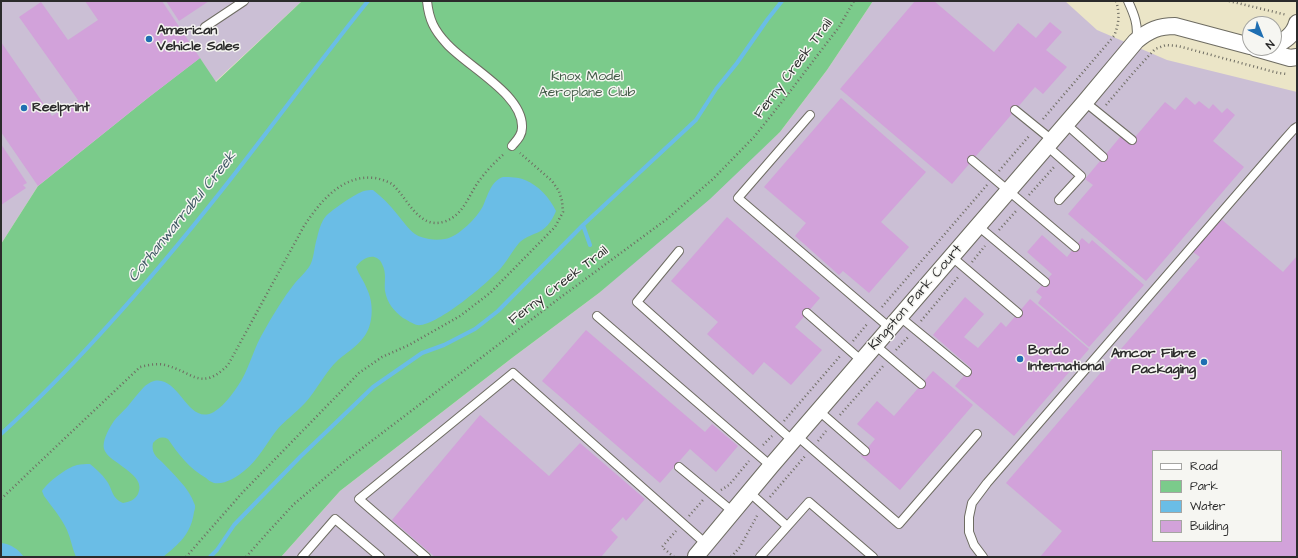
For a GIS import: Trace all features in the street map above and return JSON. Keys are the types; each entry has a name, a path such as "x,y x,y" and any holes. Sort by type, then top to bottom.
{"street":[{"path":"1282,42 1293,32 1292,19"},
{"name":"Kingston Park Court","path":"694,556 1136,41 1153,28 1175,26 1242,43"},
{"name":"Kingston Park Court","path":"1282,55 1290,58 1297,57"}],"lane":[{"path":"205,28 244,1"},
{"path":"427,1 430,18 436,31 447,45 506,93 516,107 522,122 522,129 519,138 512,146"},
{"path":"1128,1 1137,23 1138,33 1136,41"},
{"path":"1085,102 1132,140"},
{"path":"1015,110 1036,128 1061,159 1081,176 1059,200"},
{"path":"810,115 738,198 875,316 914,329 967,372"},
{"path":"1066,124 1103,157"},
{"path":"984,557 974,545 969,532 969,517 972,503 992,477 1297,127"},
{"path":"972,160 1075,247"},
{"path":"978,226 1045,282"},
{"path":"679,251 637,302 778,428 812,449 899,524 977,434"},
{"path":"952,257 1018,313"},
{"path":"807,313 862,361"},
{"path":"597,316 771,466"},
{"path":"876,345 921,384"},
{"path":"426,557 358,499 512,374 705,543"},
{"path":"819,411 865,451"},
{"path":"679,467 732,512"},
{"path":"749,492 787,526"},
{"path":"760,557 809,502 873,557"},
{"path":"302,557 335,519 380,557"}],"path":[{"name":"Ferny Creek Trail","path":"246,557 294,504 344,462 561,297 667,219 714,178 754,137 785,98 839,27 854,1"},
{"path":"674,557 662,547 701,501 729,485 1114,36 1119,22 1116,1"},
{"path":"1229,1 1292,19"},
{"path":"1099,113 1155,49 1166,45 1178,46 1278,73 1290,74"},
{"path":"1,499 140,367 152,364 164,365 196,379 208,378 220,374 228,365 304,226 314,211 341,185 355,179 367,177 382,179 392,184 422,218 432,222 442,222 453,217 464,206 481,178 512,146 552,180 562,201 563,212 555,226 490,293 460,316 409,345 382,357 359,373 242,493 186,557"},
{"path":"731,557 740,547 755,518 774,491 812,449 1061,159"}],"shaded area":[{"path":"1,1 302,1 215,82 200,59 149,97 38,186 1,244"},
{"path":"873,1 1065,1 1097,30 1167,60 1297,92 1297,557 281,557 340,491 599,293 780,132 827,70"}],"green space":[{"name":"Knox Model Aeroplane Club","path":"302,1 873,1 827,70 780,132 710,199 599,293 340,491 281,557 1,557 1,244 38,186 200,58 216,82"}],"water":[{"path":"503,177 520,178 530,182 547,197 556,211 550,222 542,231 524,239 519,243 495,275 448,312 425,324 417,325 403,318 389,303 385,291 384,271 379,260 369,257 362,261 356,267 369,293 372,306 372,315 368,330 357,345 333,365 302,407 279,427 249,467 230,480 222,483 214,483 190,466 180,456 168,439 160,438 153,443 154,454 185,487 192,497 195,505 190,526 179,543 163,557 76,557 65,525 42,491 53,480 68,469 77,465 90,464 108,483 116,499 125,503 135,498 140,487 137,480 126,469 112,459 104,449 106,436 114,421 144,387 154,381 165,382 174,389 191,408 200,414 211,413 224,403 241,381 261,337 278,307 311,264 320,226 324,218 329,213 360,192 373,190 389,204 415,234 420,237 437,240 450,238 456,235 472,221 483,206 493,185"},
{"path":"1,543 14,547 24,557 1,557"}],"building":[{"path":"85,1 162,1 200,58 38,186 1,132 1,42 52,116 78,100 19,17 41,2 68,40 98,20"},
{"path":"166,1 209,1 179,21"},
{"path":"915,1 934,1 994,52 1018,23 1036,38 1050,22 1062,32 1046,50 1067,67 1043,94 1035,87 952,184 840,89"},
{"path":"1186,97 1195,105 1199,101 1209,109 1213,104 1222,113 1227,108 1235,115 1213,141 1244,167 1146,281 1068,214 1093,185 1085,179 1121,136 1130,143 1165,102 1175,110"},
{"path":"841,98 926,172 881,222 909,247 869,293 843,271 839,275 795,236 806,223 764,187"},
{"path":"1,144 27,183 23,185 26,188 1,205"},
{"path":"727,217 820,298 795,327 822,350 791,385 764,362 753,375 707,334 718,322 671,281"},
{"name":"Amcor Fibre Packaging","path":"1221,219 1283,272 1297,256 1297,557 1040,557 1062,531 1006,483 1200,257 1193,252"},
{"path":"1042,235 1067,257 1082,238 1089,244 1092,240 1144,285 1089,347 1038,303 1042,297 1036,292 1052,274 1027,252"},
{"name":"Bordo International","path":"965,297 984,314 964,337 978,348 1001,322 1006,327 1030,299 1089,349 1014,436 955,386 971,368 933,335"},
{"path":"586,330 705,432 712,424 738,446 716,472 690,449 660,483 542,381"},
{"path":"933,371 973,405 900,490 861,456 875,439 857,424 877,401 894,416"},
{"path":"480,415 549,476 580,443 645,499 626,521 623,517 611,530 618,537 601,557 435,557 392,520"}],"waterway":[{"name":"Corhanwarrabul Creek","path":"1,434 89,347 144,285 222,190 368,1"},
{"path":"590,245 583,225 696,120 716,89 737,63 782,1"},
{"path":"210,557 217,550 234,525 300,457 373,387 422,353 444,345 475,329 498,311 583,225"}],"place":[{"name":"American Vehicle Sales","path":"149,39"},
{"name":"Reelprint","path":"24,108"},
{"name":"Bordo International","path":"1020,359"},
{"name":"Amcor Fibre Packaging","path":"1204,362"}]}
